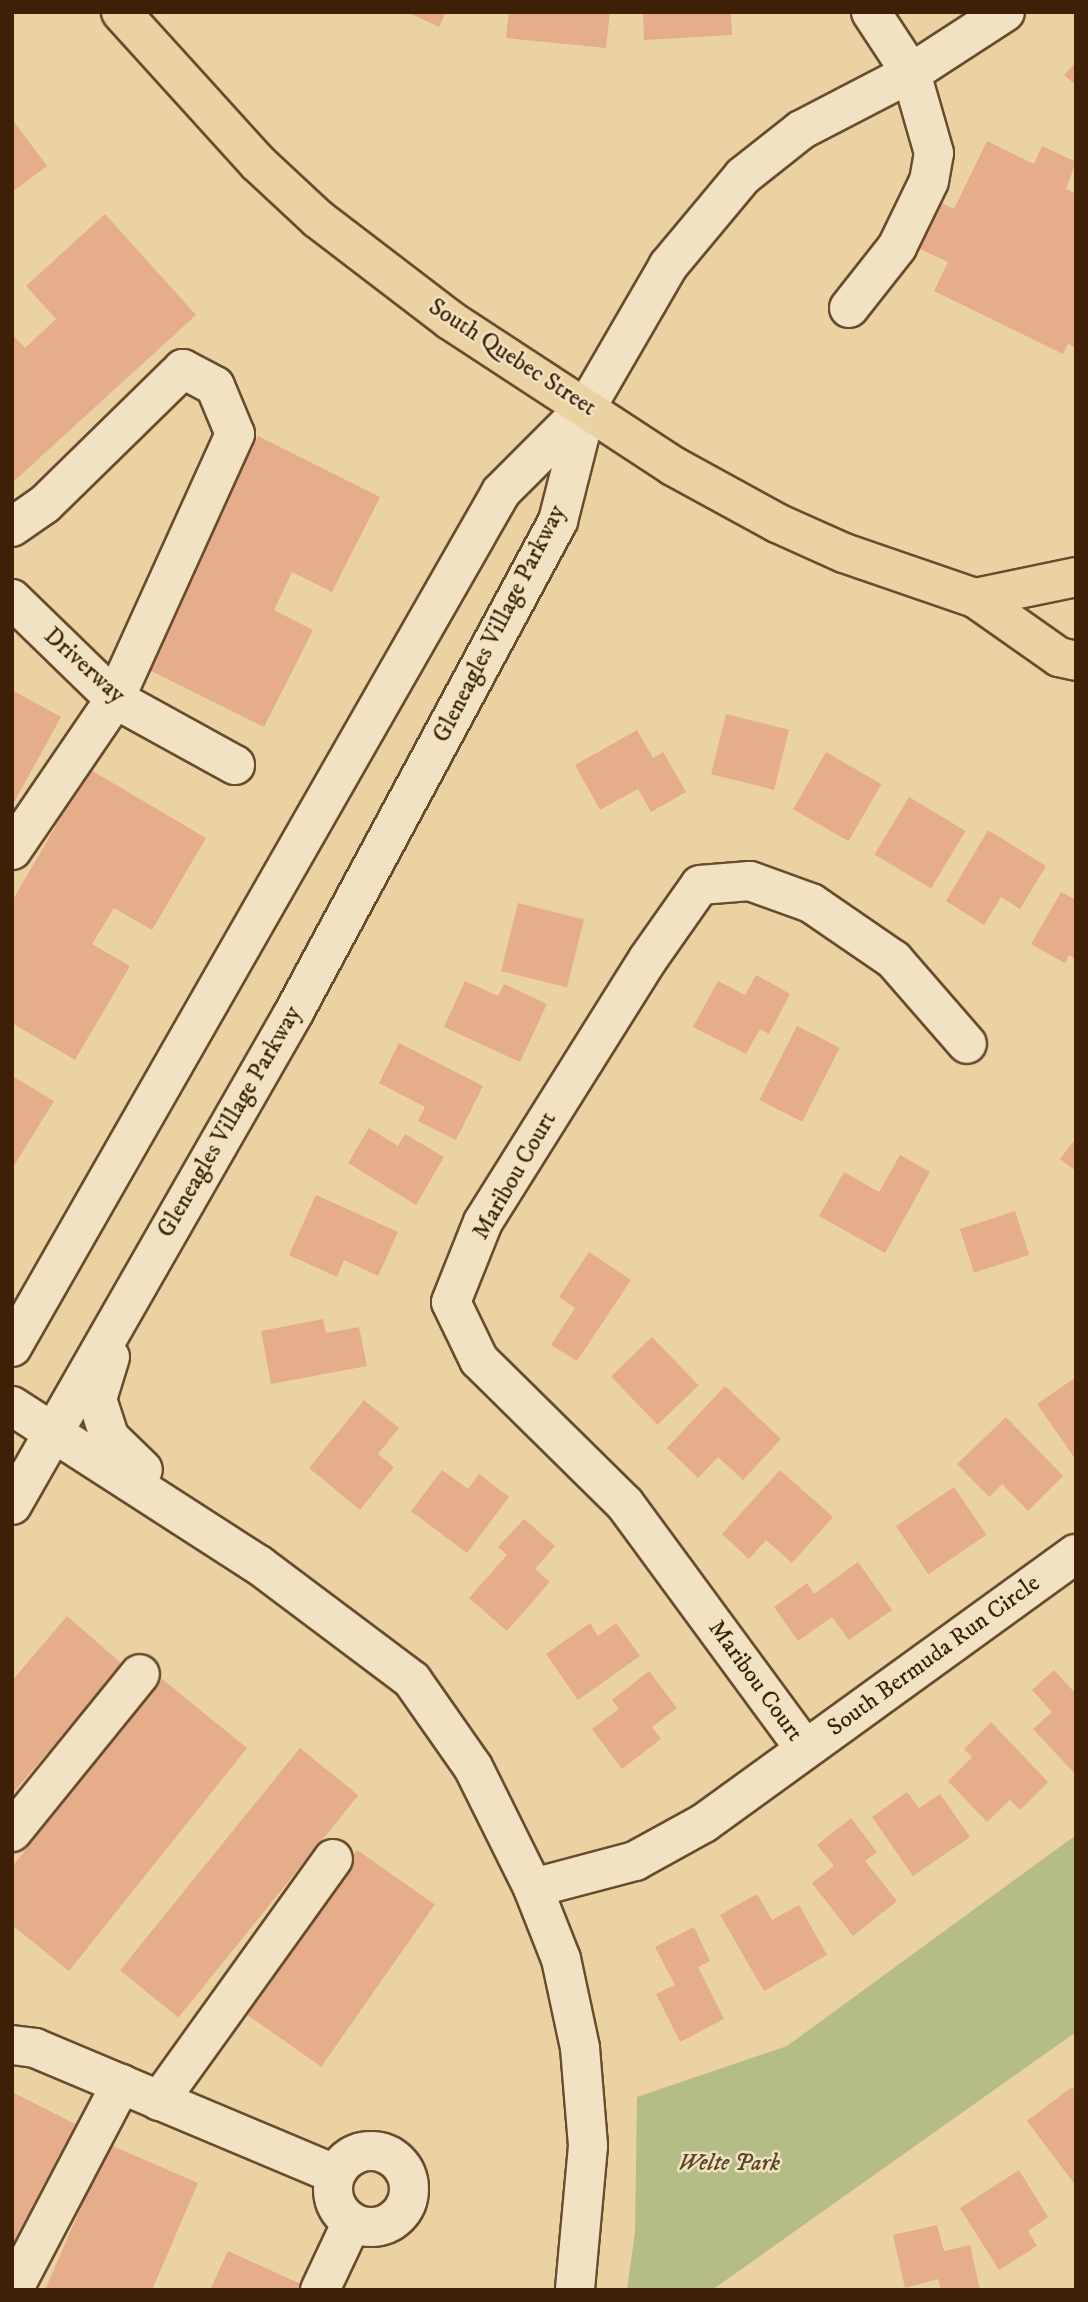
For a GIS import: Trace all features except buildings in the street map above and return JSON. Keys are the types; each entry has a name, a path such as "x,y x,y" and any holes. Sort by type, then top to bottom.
{"main road":[{"name":"South Quebec Street","path":"121,12 191,93 318,219 450,320 587,406 673,466 777,523 844,553 975,598 1059,657 1076,661"},
{"path":"975,598 1076,577"}],"street":[{"path":"849,308 897,247 929,181 934,153 911,73 871,12"},
{"path":"12,1347 500,492 587,406 668,266 743,176 800,130 911,73 1005,12"},
{"path":"12,527 45,503 183,369 215,386 234,434 115,699 12,850"},
{"name":"Gleneagles Village Parkway","path":"12,1505 293,1014 558,521 587,406"},
{"name":"Driverway","path":"12,599 115,699 235,765"},
{"name":"Maribou Court","path":"805,1749 625,1504 479,1360 451,1302 483,1222 648,959 700,885 750,881 811,903 894,960 967,1044"},
{"path":"151,1258 97,1399 109,1437 204,1529"},
{"path":"12,1406 259,1565 412,1680 474,1767 533,1888 561,1959 580,2048 588,2146 575,2290"},
{"name":"South Bermuda Run Circle","path":"533,1888 635,1861 704,1823 1076,1554"},
{"path":"12,1832 140,1674"},
{"path":"159,2101 333,1858"},
{"path":"12,2045 35,2048 335,2174"},
{"path":"12,2290 121,2084"},
{"path":"377,2151 403,2168 409,2184 407,2200 397,2217 371,2227 352,2222 334,2199 335,2174 347,2158 377,2151"},
{"path":"320,2290 352,2222"}],"green space":[{"name":"Welte Park","path":"1076,1835 1076,2032 712,2290 627,2290 635,2232 637,2097 787,2046"}]}
